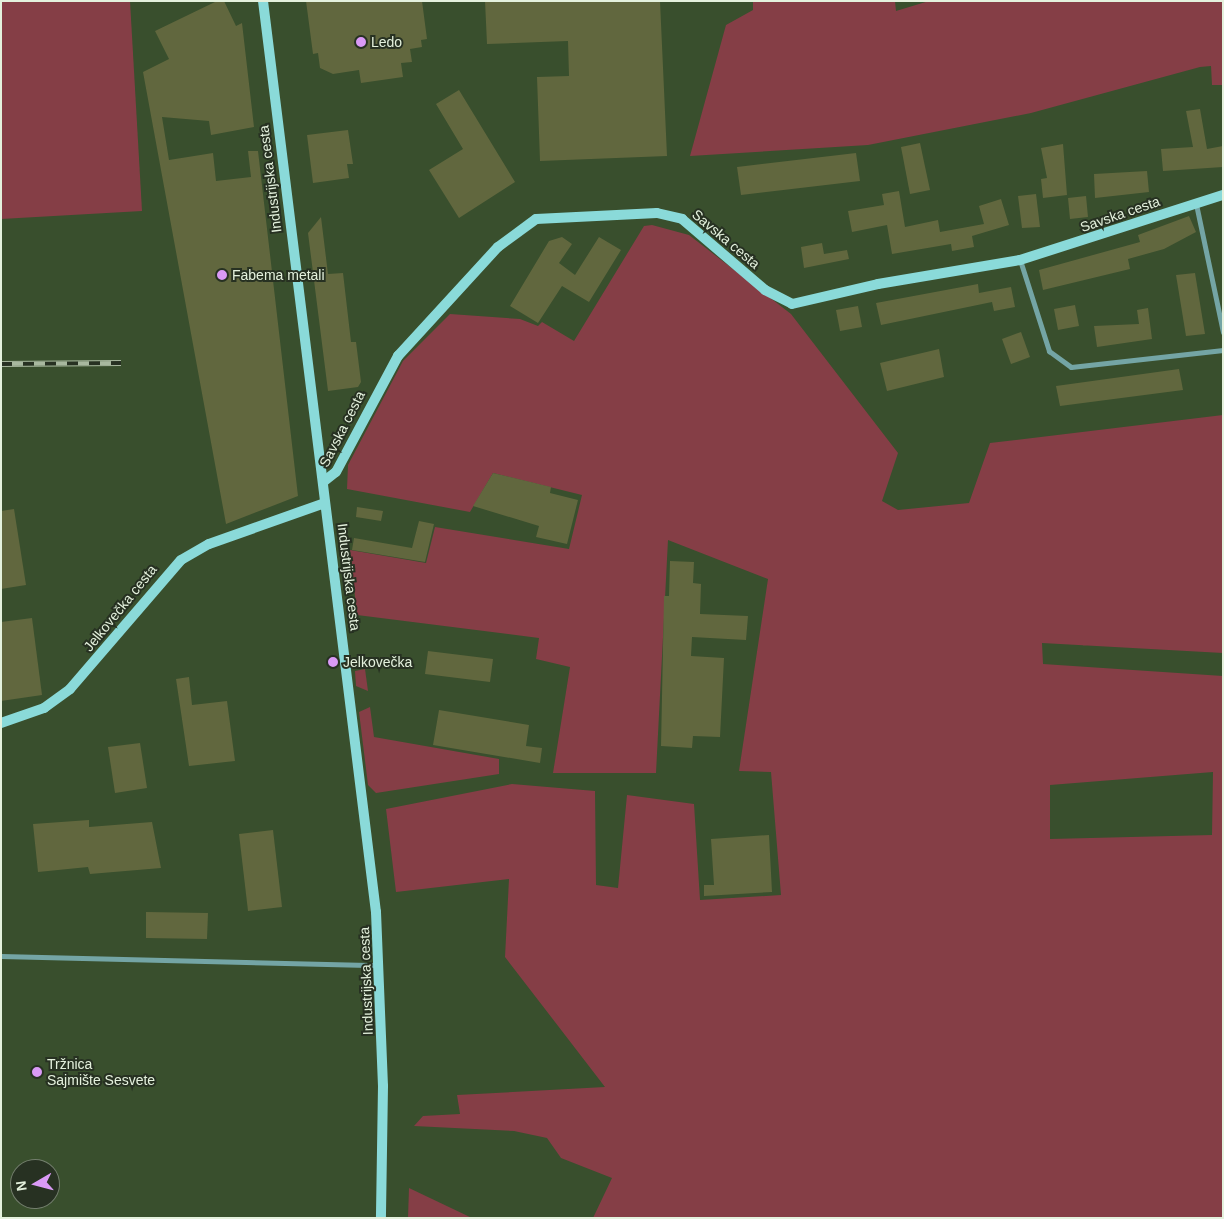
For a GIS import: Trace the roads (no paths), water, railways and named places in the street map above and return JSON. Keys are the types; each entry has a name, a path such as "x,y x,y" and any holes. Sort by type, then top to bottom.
{"street":[{"name":"Industrijska cesta","path":"263,1 326,503 380,965 381,1218"},
{"name":"Savska cesta","path":"322,482 336,472 398,356 498,247 536,219 657,213 682,219 765,290 792,304 878,284 1020,260 1223,194"},
{"path":"1196,203 1223,332"},
{"path":"1020,260 1049,351 1071,367 1223,350"},
{"name":"Jelkovečka cesta","path":"1,723 44,708 70,689 181,560 209,544 326,503"},
{"path":"1,956 380,965"}],"railway":[{"path":"1,364 121,363"}],"place":[{"name":"Ledo","path":"361,42"},
{"name":"Fabema metali","path":"222,275"},
{"name":"Jelkovečka","path":"333,662"},
{"name":"Tržnica Sajmište Sesvete","path":"37,1072"}]}
